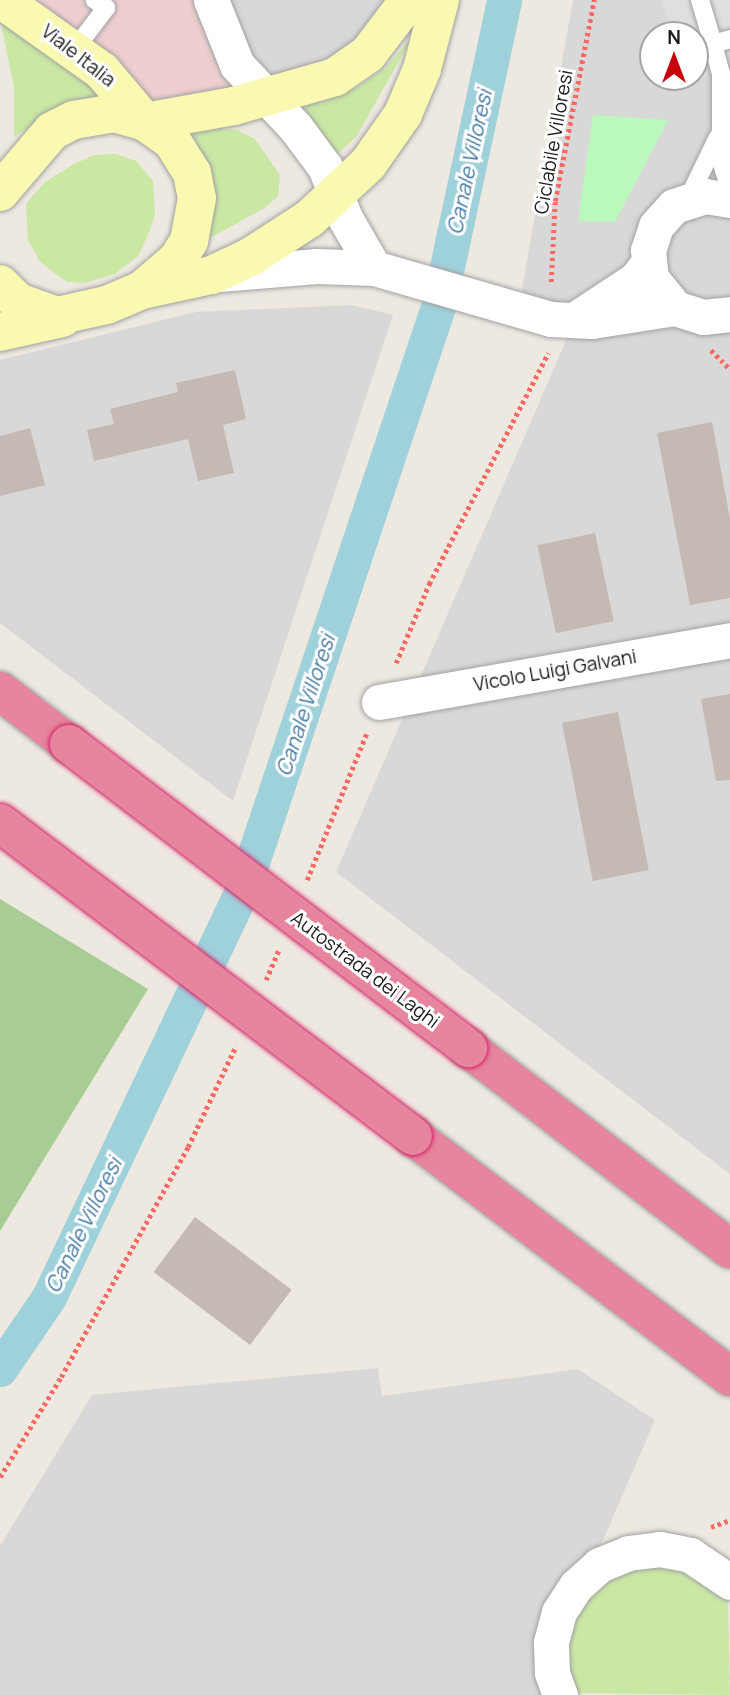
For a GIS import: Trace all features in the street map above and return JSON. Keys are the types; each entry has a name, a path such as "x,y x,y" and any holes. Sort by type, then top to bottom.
{"highway":[{"name":"Autostrada dei Laghi","path":"0,691 730,1249"},
{"path":"0,823 730,1377"}],"street":[{"name":"Viale Italia","path":"2,0 102,71 145,122 183,155 197,198 189,242 177,260 142,290"},
{"path":"211,0 229,51 265,98 311,147 374,268"},
{"path":"0,192 52,131 74,120 114,113 145,122 316,85 350,68 382,40 409,0"},
{"path":"212,275 281,239 337,194 368,164 403,114 422,68 440,0"},
{"path":"574,320 636,279 648,263 656,226 674,206 705,195 730,200"},
{"path":"648,263 658,291 675,308"},
{"path":"0,332 71,316 142,290 212,275 317,266 374,268 544,303 574,320 592,321 675,308 703,317 730,314"},
{"path":"0,284 32,309 71,316"},
{"name":"Vicolo Luigi Galvani","path":"379,702 730,640"},
{"path":"560,1695 552,1673 551,1642 559,1612 576,1586 599,1565 628,1553 660,1549 690,1555 726,1570"}],"lane":[{"path":"74,50 106,8 95,0"},
{"path":"700,0 721,42 719,134 730,187"},
{"path":"688,199 719,134"}],"path":[{"name":"Ciclabile Villoresi","path":"544,303 555,201 594,0"}],"shaded area":[{"path":"13,0 200,0 241,96 155,116"},
{"path":"223,0 398,0 345,59 256,90"},
{"path":"573,0 730,0 730,299 519,306"},
{"path":"662,0 730,0 730,55 709,62 709,21 668,21"},
{"path":"351,305 393,315 233,801 0,623 0,360 196,312"},
{"path":"677,323 730,324 730,1174 336,872 568,336"},
{"path":"378,1368 382,1396 578,1369 655,1420 594,1561 544,1695 0,1695 0,1546 92,1395"}],"green space":[{"path":"0,18 108,95 52,113 14,137 14,87"},
{"path":"415,33 356,137 336,155 301,104 321,103 356,88 385,68"},
{"path":"593,115 668,120 615,222 578,221"},
{"path":"213,128 237,130 255,139 280,175 278,196 266,207 205,241 208,173 192,132"},
{"path":"116,154 136,161 153,181 155,215 148,235 138,256 115,274 85,283 67,282 40,262 28,240 26,203 45,182 72,165 94,155"},
{"path":"0,899 148,989 0,1231"},
{"path":"652,1564 681,1566 728,1598 730,1695 577,1693 568,1664 570,1633 580,1607 599,1585 624,1570"}],"building":[{"path":"235,370 246,419 223,425 234,473 198,481 188,439 94,461 87,430 114,424 110,409 178,392 176,383"},
{"path":"712,422 730,519 730,598 690,605 657,433"},
{"path":"30,428 45,485 0,496 0,436"},
{"path":"595,533 614,621 556,633 537,545"},
{"path":"730,694 730,780 716,781 701,699"},
{"path":"618,712 649,870 593,881 562,723"},
{"path":"195,1217 292,1290 250,1345 153,1272"}],"waterway":[{"name":"Canale Villoresi","path":"0,1369 49,1297 243,889 439,304 504,0"}]}
